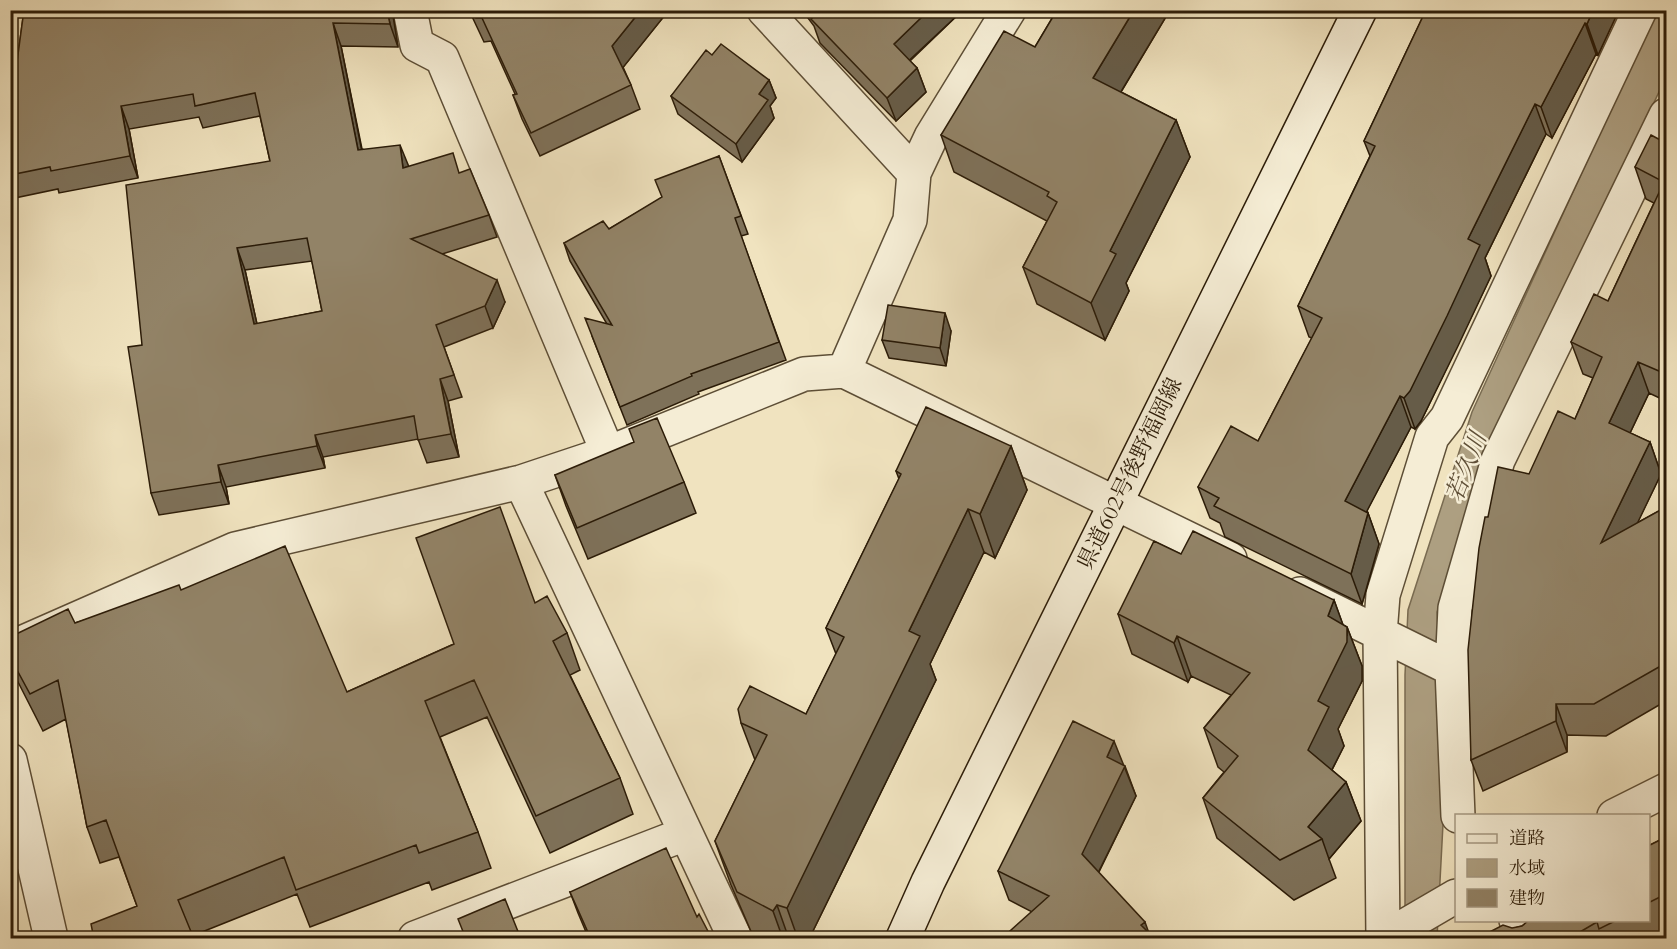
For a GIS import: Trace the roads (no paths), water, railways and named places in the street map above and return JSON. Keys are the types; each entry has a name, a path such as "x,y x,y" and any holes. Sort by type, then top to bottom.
{"street":[{"path":"410,10 417,45 442,58 609,453"},
{"path":"764,10 914,173"},
{"path":"844,371 910,220 914,173 931,137 1009,10"},
{"name":"県道602号後野福岡線","path":"903,939 928,882 1360,10"},
{"path":"1384,939 1380,634 1383,595 1432,437 1447,418 1640,10"},
{"path":"1458,814 1452,669 1455,608 1498,460 1666,115"},
{"path":"10,648 235,549 521,482 609,453 804,374 844,371 1452,669"},
{"path":"521,482 735,939"},
{"path":"10,760 51,939"},
{"path":"1618,814 1666,790"},
{"path":"416,939 685,834"},
{"path":"911,939 928,882"},
{"path":"1384,939 1455,897"},
{"path":"1516,922 1524,939"}],"water":[{"name":"若久川","path":"1656,11 1666,11 1666,77 1487,457 1437,612 1442,692 1443,824 1437,938 1405,938 1405,675 1408,610 1472,412"}]}
